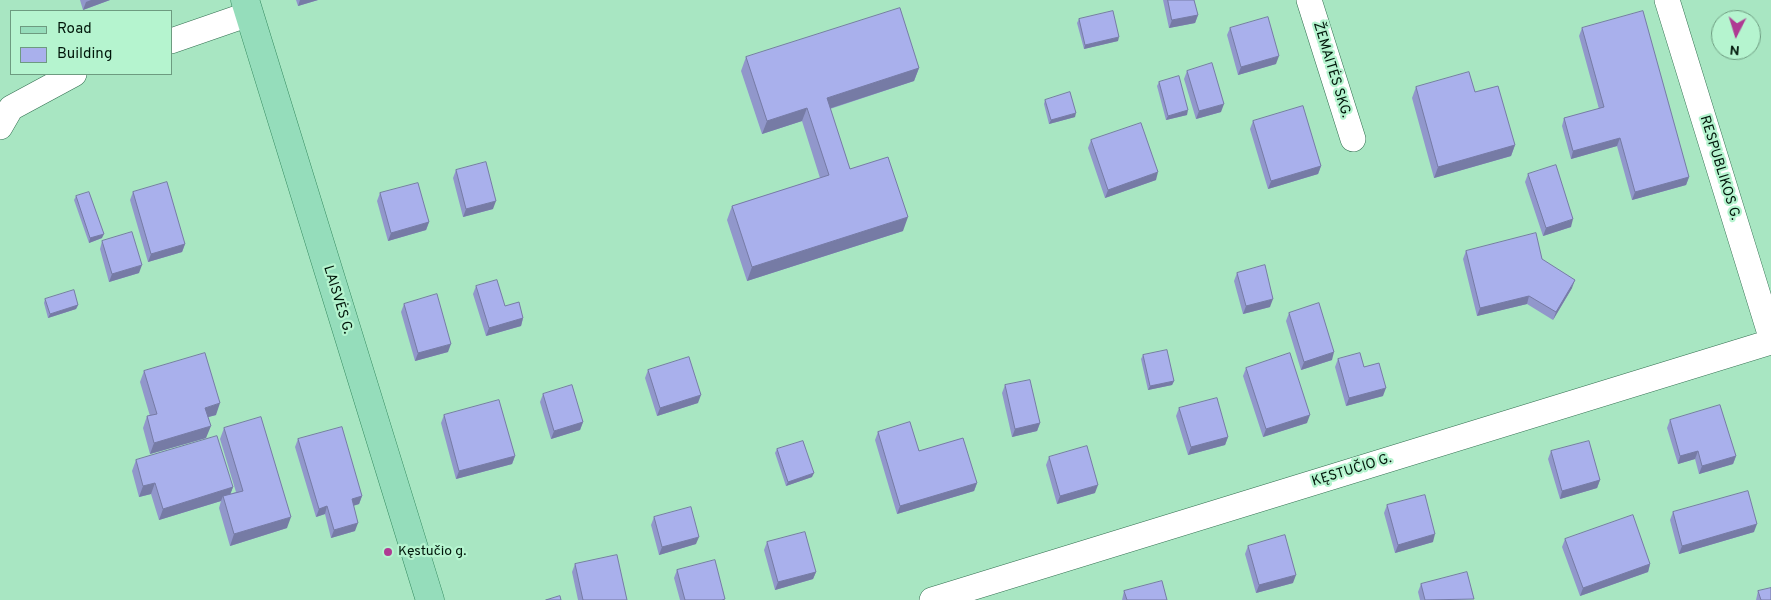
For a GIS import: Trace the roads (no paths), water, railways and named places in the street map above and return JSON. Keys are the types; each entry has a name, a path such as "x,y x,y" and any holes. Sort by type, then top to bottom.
{"main road":[{"name":"LAISVĖS G.","path":"247,7 430,600"}],"street":[{"name":"ŽEMAITĖS SKG.","path":"1310,0 1353,139"},
{"name":"RESPUBLIKOS G.","path":"1667,0 1771,337"},
{"path":"172,41 247,7"},
{"path":"0,127 11,108 72,75"},
{"name":"KĘSTUČIO G.","path":"932,600 1771,342"}],"place":[{"name":"Kęstučio g.","path":"388,552"}]}
